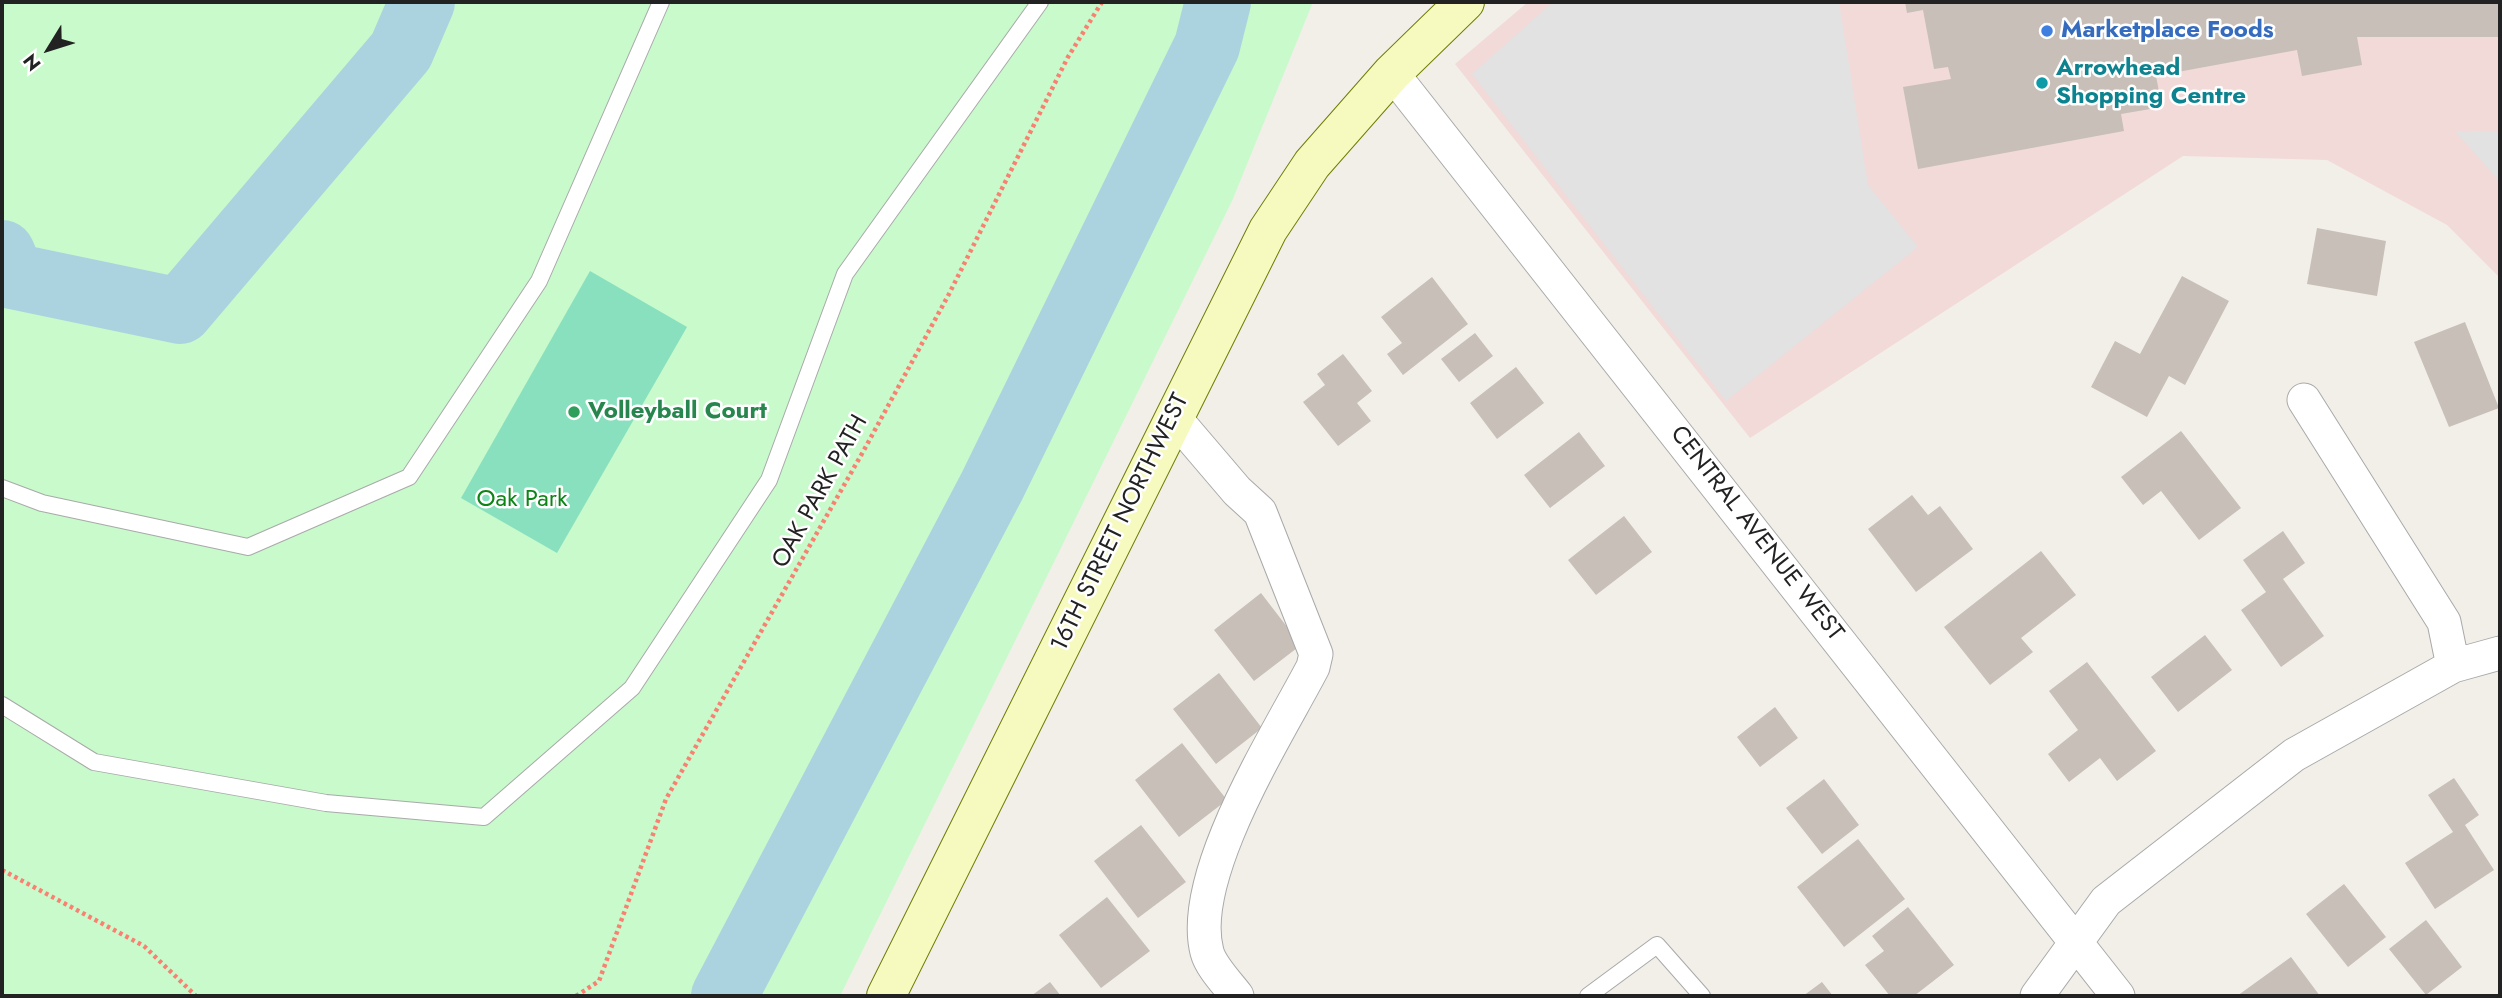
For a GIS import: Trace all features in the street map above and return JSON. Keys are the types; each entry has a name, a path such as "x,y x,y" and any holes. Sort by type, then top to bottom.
{"street":[{"name":"16TH STREET NORTHWEST","path":"886,996 1173,416 1269,230 1312,164 1392,73 1465,2"},
{"name":"CENTRAL AVENUE WEST","path":"1392,73 2118,996"},
{"path":"2304,400 2444,622 2453,666"},
{"path":"1173,416 1237,491 1260,512 1316,654 1312,667 1222,842 1204,905 1207,954 1237,996"},
{"path":"2037,996 2074,941 2106,901 2294,755 2453,666 2500,653"}],"lane":[{"path":"2,488 42,503 248,547 409,477 539,281 661,2"},
{"path":"2,705 94,762 326,803 484,817 632,688 769,480 845,274 1040,2"},
{"path":"1588,996 1657,945 1702,996"}],"path":[{"name":"OAK PARK PATH","path":"576,996 599,981 666,799 949,295 1068,57 1102,2"},
{"path":"2,870 144,946 196,996"}],"shaded area":[{"path":"1528,2 2500,2 2500,278 2447,225 2327,160 2183,156 1750,438 1455,64"},
{"path":"1553,2 1839,2 1868,185 1918,247 1726,401 1472,74"},
{"path":"2455,131 2500,132 2500,182"}],"green space":[{"name":"Oak Park","path":"2,2 1313,2 1232,201 840,996 2,996"},
{"name":"Volleyball Court","path":"590,271 687,327 557,553 461,498"}],"building":[{"name":"Arrowhead Shopping Centre","path":"1905,2 2500,2 2500,37 2357,37 2362,65 2302,76 2297,50 2156,76 2162,107 2121,114 2124,131 1918,169 1903,87 1951,79 1948,67 1934,69 1923,10 1907,13"},
{"path":"2317,228 2386,241 2377,296 2307,284"},
{"path":"2182,276 2229,301 2185,385 2169,376 2147,417 2091,387 2115,341 2140,354"},
{"path":"1432,277 1468,324 1403,375 1387,354 1402,343 1381,317"},
{"path":"2465,322 2499,408 2449,427 2414,342"},
{"path":"1475,333 1493,356 1459,382 1441,359"},
{"path":"1343,354 1372,391 1357,403 1371,421 1338,446 1303,402 1325,385 1317,374"},
{"path":"1516,367 1544,403 1497,439 1470,403"},
{"path":"2181,431 2241,508 2199,540 2161,491 2143,505 2121,477"},
{"path":"1579,432 1605,466 1550,508 1524,475"},
{"path":"1912,495 1928,515 1940,506 1973,549 1916,592 1868,529"},
{"path":"1624,516 1652,552 1596,595 1568,560"},
{"path":"2283,531 2305,563 2283,579 2324,636 2281,667 2241,610 2266,592 2243,560"},
{"path":"2041,551 2076,595 2021,638 2033,652 1990,685 1944,627"},
{"path":"1261,593 1301,645 1254,681 1214,630"},
{"path":"2205,635 2232,670 2178,712 2151,677"},
{"path":"2087,662 2156,751 2117,781 2100,758 2069,782 2048,754 2078,730 2049,691"},
{"path":"1219,673 1262,728 1216,764 1173,709"},
{"path":"1775,707 1798,738 1760,767 1737,737"},
{"path":"1182,743 1227,800 1179,837 1135,780"},
{"path":"2454,778 2479,815 2465,825 2494,870 2435,909 2405,863 2453,832 2428,795"},
{"path":"1824,779 1859,825 1822,854 1786,808"},
{"path":"1141,825 1186,882 1138,918 1094,861"},
{"path":"1858,839 1905,899 1844,947 1797,887"},
{"path":"2344,884 2386,937 2348,967 2306,914"},
{"path":"1107,897 1150,951 1101,988 1059,935"},
{"path":"1908,907 1954,965 1914,996 1890,996 1865,965 1884,951 1872,936"},
{"path":"2426,920 2462,967 2426,995 2389,949"},
{"path":"2291,957 2320,996 2237,996"},
{"path":"1050,982 1061,996 1031,996"},
{"path":"1822,982 1833,996 1803,996"}],"waterway":[{"path":"2,253 12,276 180,311 401,51 422,2"},
{"path":"724,996 992,486 1207,46 1218,2"}],"place":[{"name":"Marketplace Foods","path":"2047,31"},
{"name":"Arrowhead Shopping Centre","path":"2042,83"},
{"name":"Volleyball Court","path":"574,412"}]}
